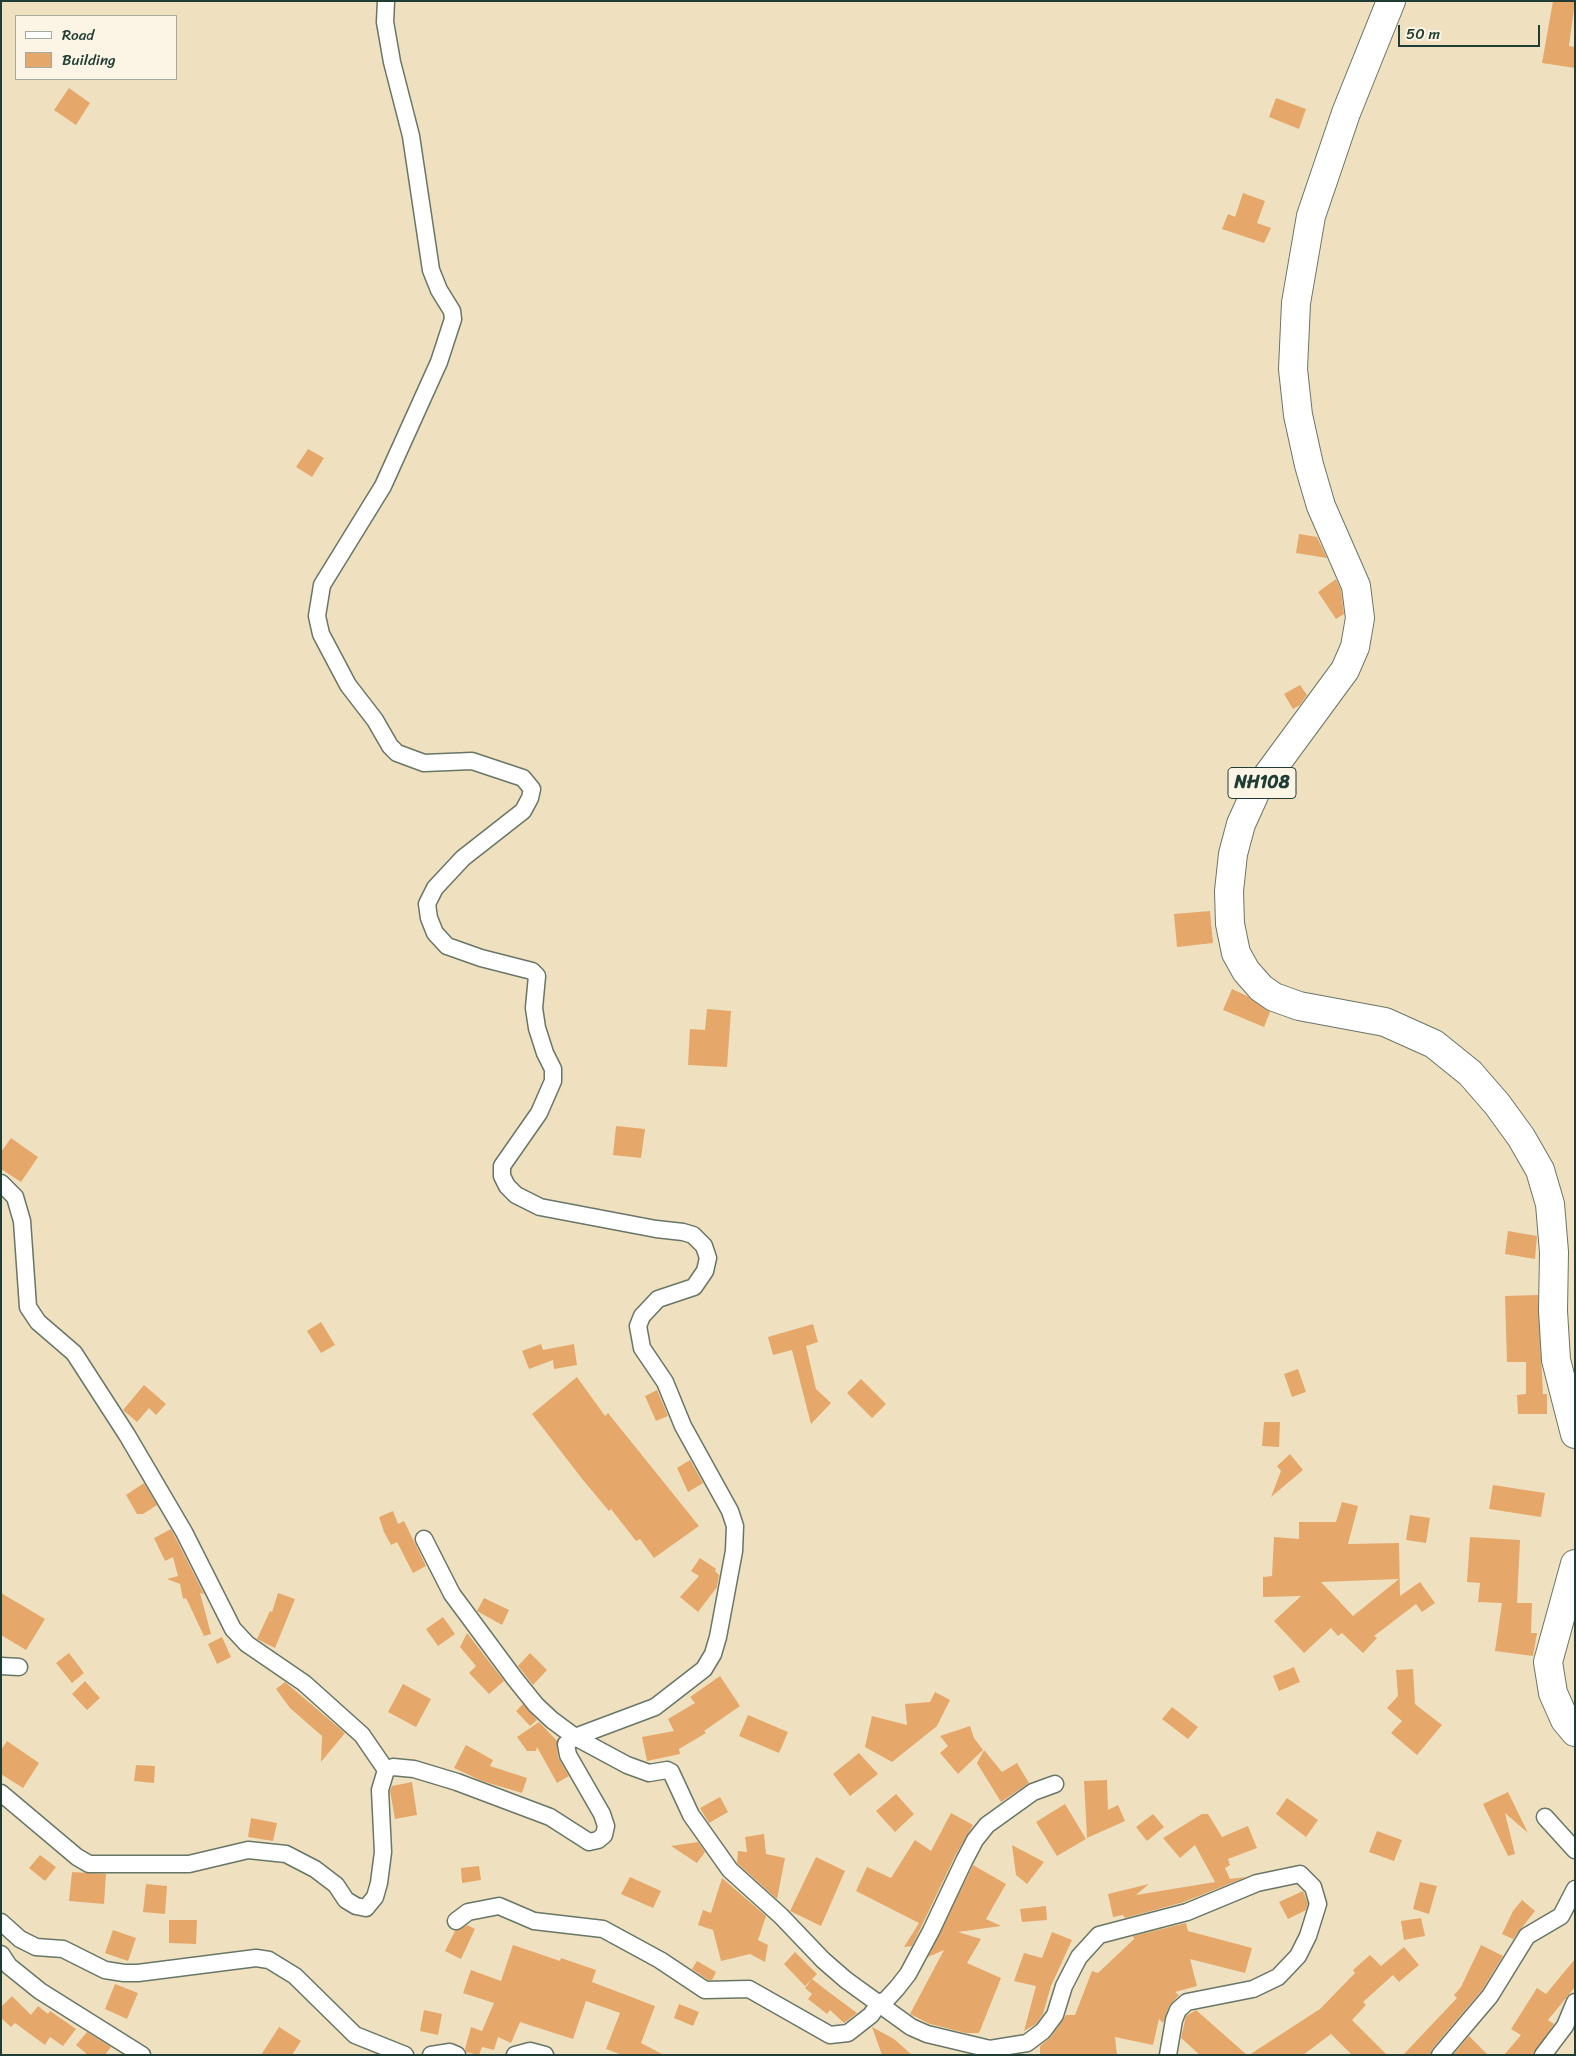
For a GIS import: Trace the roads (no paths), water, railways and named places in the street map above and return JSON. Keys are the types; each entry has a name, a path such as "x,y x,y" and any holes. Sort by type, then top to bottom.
{"highway":[{"name":"NH108","path":"1391,1 1346,113 1312,216 1296,303 1293,369 1298,415 1309,465 1321,506 1356,586 1360,618 1354,647 1345,670 1256,791 1242,824 1233,854 1229,891 1230,924 1236,953 1246,971 1261,988 1274,997 1299,1006 1385,1022 1434,1044 1470,1072 1521,1137 1540,1170 1550,1204 1554,1252 1553,1311 1556,1360 1575,1434"},
{"path":"1575,1564 1548,1662 1552,1694 1565,1720 1575,1732"}],"street":[{"path":"1,1793 77,1857 89,1864 189,1864 248,1850 286,1854 315,1869 336,1885 346,1900 356,1906 366,1908 375,1897 379,1883 383,1852 380,1790 381,1779 386,1770 393,1767 414,1769 457,1782 550,1817 589,1842 598,1840 604,1835 606,1826 602,1814 566,1748 569,1741 575,1736 655,1707 704,1669 713,1654 718,1637 734,1551 735,1526 730,1511 682,1426 665,1382 642,1348 638,1326 642,1316 658,1299 694,1287 705,1271 708,1258 704,1246 693,1235 540,1207 516,1195 507,1186 502,1176 502,1166 539,1113 553,1081 554,1069 545,1053 537,1028 534,1008 536,976 532,971 481,958 447,946 435,934 427,904 435,888 463,858 523,811 530,798 532,789 523,778 472,761 424,763 397,752 348,685 321,634 317,616 322,585 383,486 439,362 453,319 452,311 439,290 431,270 411,136 387,30 386,1"},
{"path":"1,1183 15,1197 22,1221 28,1307 38,1322 74,1354 127,1435 184,1532 233,1629 247,1644 304,1683 362,1735 386,1770"},
{"path":"424,1539 452,1594 536,1705 575,1736 637,1769 654,1773 667,1770 671,1772 691,1815 730,1870 781,1916 846,1980 880,2002 912,2027 927,2034 995,2052 1027,2043 1043,2031 1055,2015 1064,1986 1079,1957 1098,1935 1187,1912 1257,1883 1300,1874 1313,1887 1318,1904 1308,1936 1298,1956 1278,1977 1252,1989 1187,2002 1178,2010 1174,2020 1168,2055"},
{"path":"1,1666 19,1667"},
{"path":"456,1921 468,1912 499,1906 534,1921 603,1928 660,1960 705,1990 749,1989 830,2035 848,2034 860,2026 880,2002 897,1988 920,1953 964,1861 981,1833 994,1819 1034,1792 1055,1784"},
{"path":"1545,1817 1575,1850"},
{"path":"1440,2055 1490,1996 1527,1936 1560,1916 1575,1889"},
{"path":"1,1922 27,1944 36,1947 63,1949 105,1970 124,1973 138,1973 256,1958 269,1960 295,1976 355,2035 405,2055"},
{"path":"1,1954 9,1966 40,1991 142,2055"},
{"path":"1543,2055 1564,2026 1575,2002"},
{"path":"515,2055 530,2051 545,2055"},
{"path":"431,2055 450,2052 457,2055"}]}
